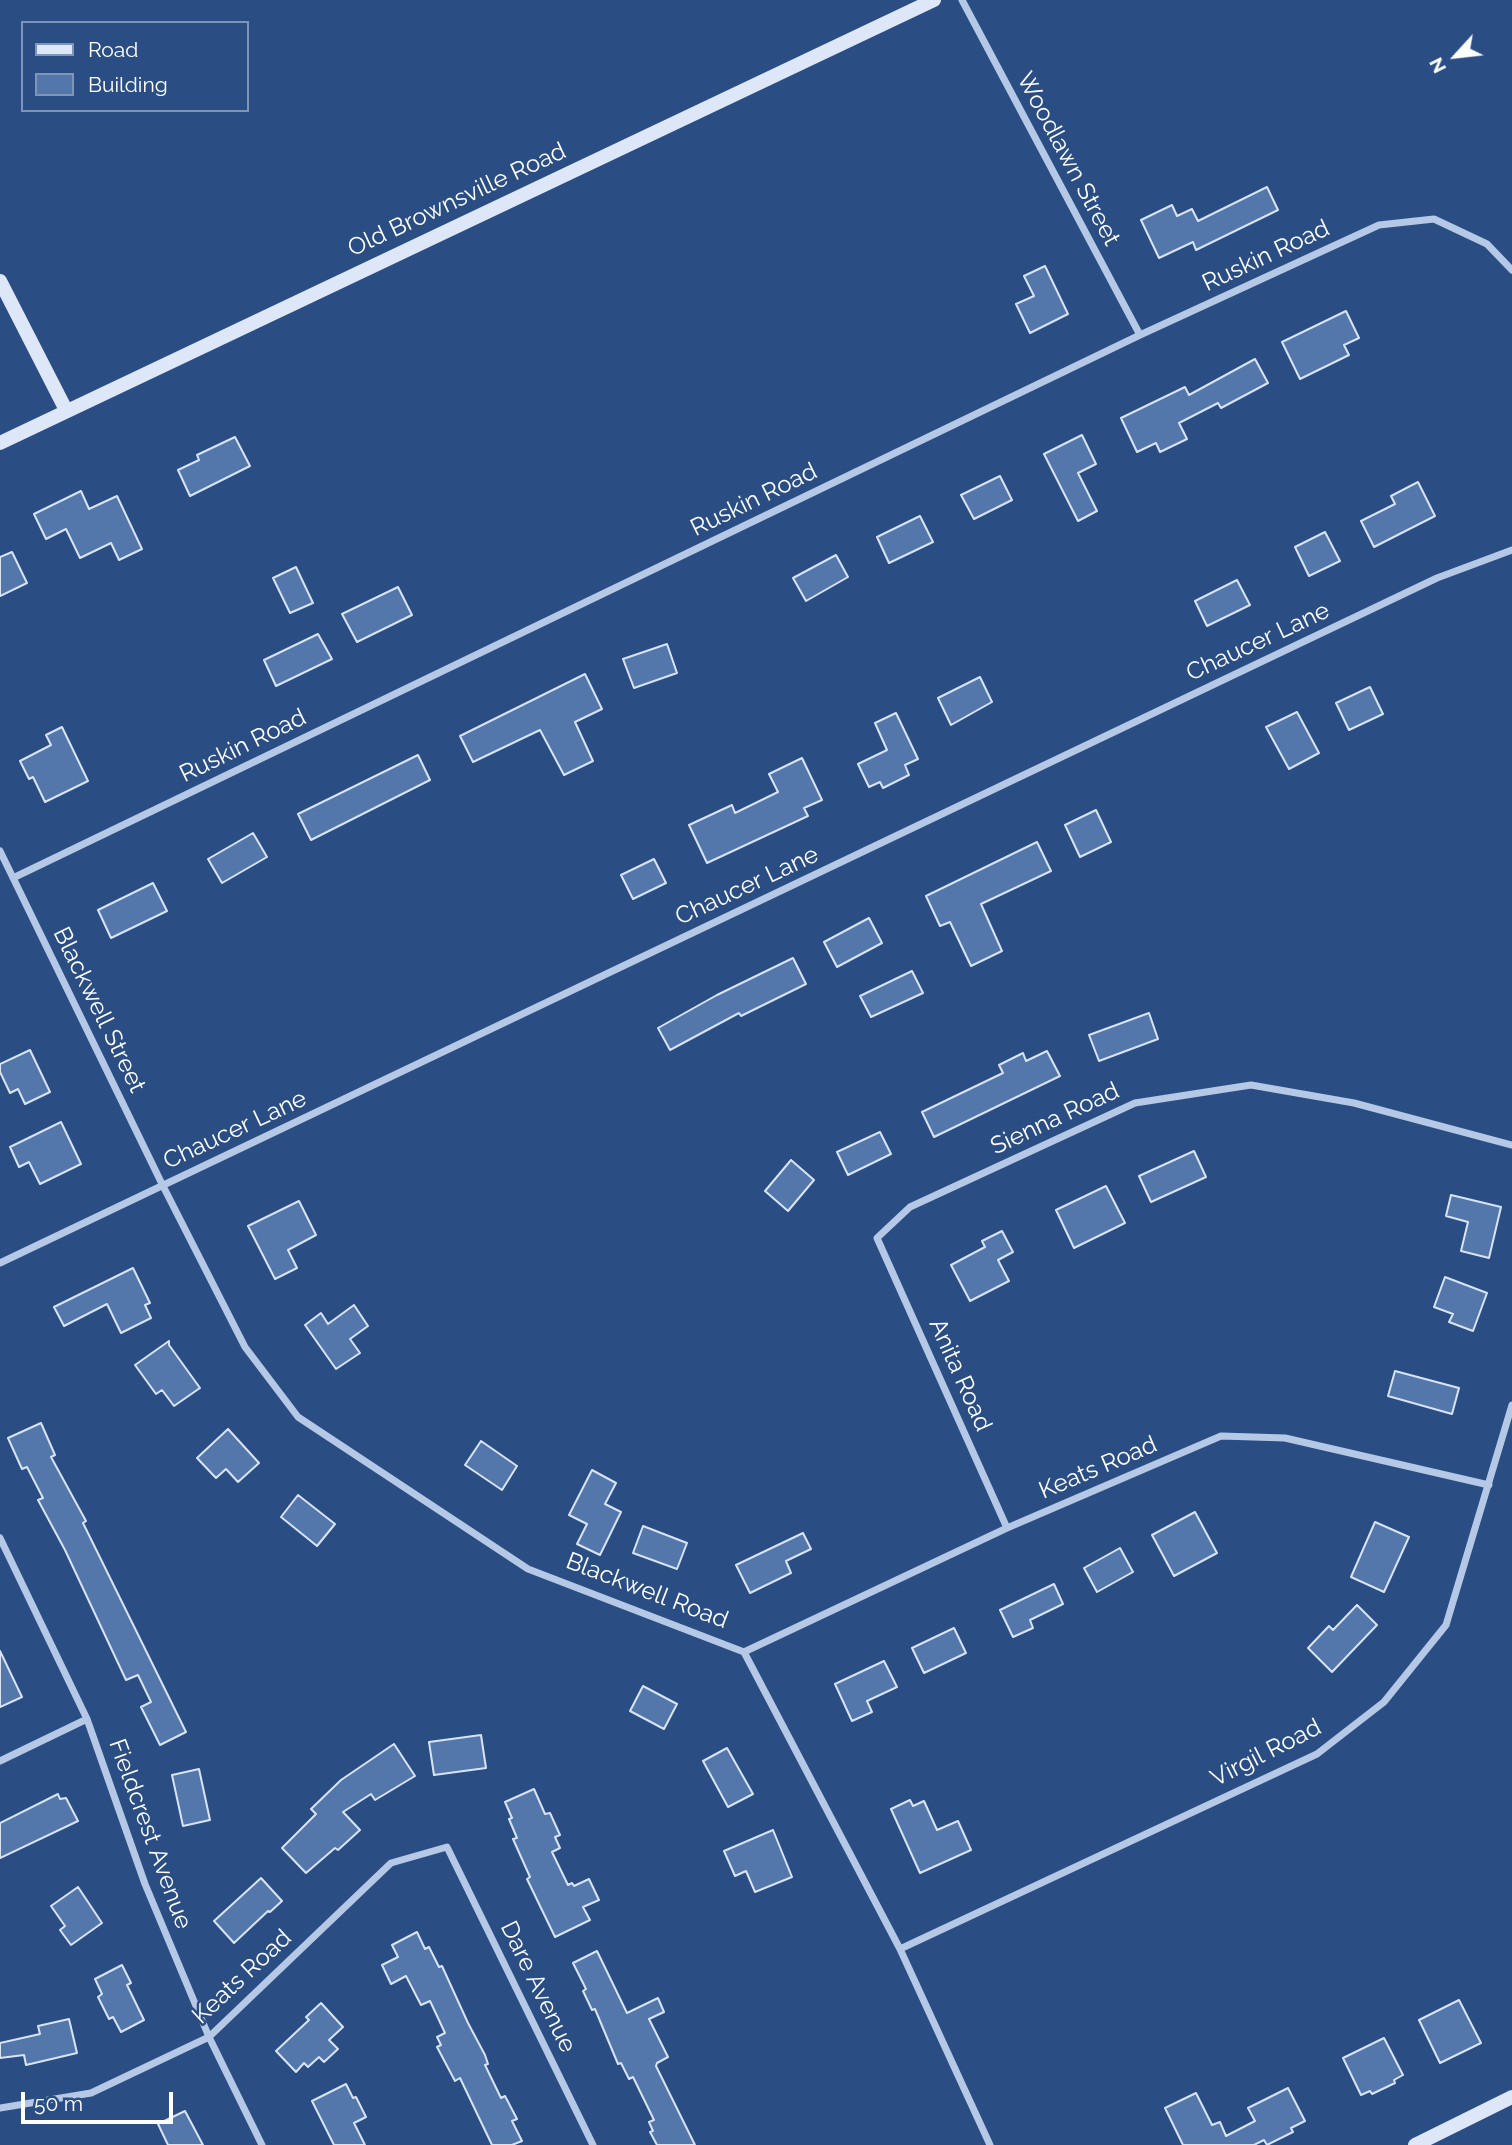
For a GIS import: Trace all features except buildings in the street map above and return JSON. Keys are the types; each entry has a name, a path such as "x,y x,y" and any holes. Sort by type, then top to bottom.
{"main road":[{"name":"Old Brownsville Road","path":"0,443 934,0"},
{"path":"0,281 66,410"},
{"path":"1415,2145 1512,2097"}],"street":[{"name":"Woodlawn Street","path":"962,0 1140,335"},
{"name":"Ruskin Road","path":"13,878 1140,335 1379,225 1434,219 1488,244 1512,270"},
{"name":"Chaucer Lane","path":"0,1263 1437,578 1512,550"},
{"name":"Blackwell Street","path":"0,851 163,1186"},
{"name":"Sienna Road","path":"877,1238 910,1207 1135,1103 1251,1085 1354,1103 1512,1145"},
{"name":"Blackwell Road","path":"163,1186 245,1347 298,1417 528,1569 744,1652 900,1949 990,2145"},
{"name":"Anita Road","path":"877,1238 1007,1528"},
{"name":"Virgil Road","path":"900,1949 1317,1754 1384,1702 1446,1625 1512,1405"},
{"name":"Keats Road","path":"744,1652 1007,1528 1221,1436 1285,1438 1489,1485"},
{"name":"Fieldcrest Avenue","path":"0,1538 87,1719 145,1884 209,2037 262,2145"},
{"path":"0,1761 87,1719"},
{"name":"Keats Road","path":"0,2108 91,2093 209,2037 391,1863 447,1847"},
{"name":"Dare Avenue","path":"447,1847 593,2145"}]}
